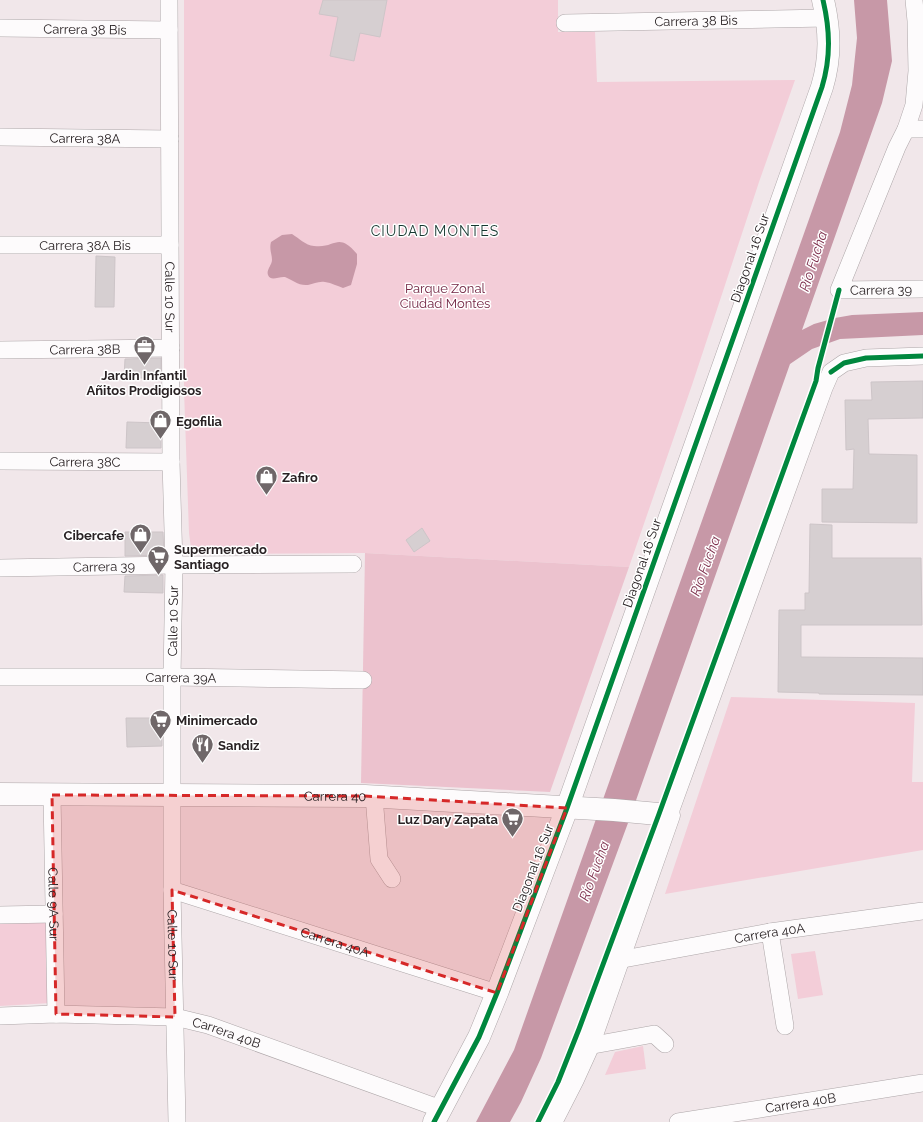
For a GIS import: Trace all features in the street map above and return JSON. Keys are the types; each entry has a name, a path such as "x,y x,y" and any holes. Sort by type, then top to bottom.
{"street":[{"name":"Calle 10 Sur","path":"169,0 171,462 174,565 172,677 172,890 177,1122"},
{"path":"914,0 920,20 917,72 914,105 906,129 923,128"},
{"name":"Carrera 38 Bis","path":"565,23 825,9"},
{"name":"Diagonal 16 Sur","path":"438,1116 479,1036 576,808 822,87 827,70 829,50 825,9"},
{"name":"Carrera 38 Bis","path":"0,28 169,30"},
{"name":"Carrera 39","path":"906,129 894,154 839,290 923,289"},
{"name":"Carrera 38A","path":"0,137 170,139"},
{"name":"Carrera 38A Bis","path":"0,245 170,245"},
{"name":"Carrera 38B","path":"0,350 170,348"},
{"path":"551,1122 588,1046 669,815 831,372 844,363 866,358 923,356"},
{"name":"Carrera 38C","path":"0,460 171,462"},
{"name":"Carrera 39","path":"0,568 353,564"},
{"name":"Carrera 39A","path":"0,677 172,677 363,680"},
{"name":"Carrera 40","path":"0,794 374,796 669,815"},
{"name":"Calle 9A Sur","path":"52,794 56,1014"},
{"path":"374,796 379,859 392,879"},
{"name":"Carrera 40A","path":"172,890 497,993"},
{"name":"Carrera 40A","path":"618,960 770,932 923,911"},
{"path":"0,915 54,914"},
{"path":"770,932 785,1026"},
{"name":"Carrera 40B","path":"0,1016 56,1014 175,1017 208,1025 438,1116"},
{"path":"588,1046 654,1034 665,1044"},
{"name":"Carrera 40B","path":"678,1122 769,1115 923,1083"}],"highlighted area":[{"path":"52,795 365,796 567,808 497,993 172,890 175,1017 56,1014"}],"green space":[{"name":"Parque Zonal Ciudad Montes","path":"184,0 558,0 558,32 595,32 597,82 795,80 629,567 365,553 200,554 191,548 189,533 184,390"},
{"path":"731,697 915,703 912,782 923,782 923,850 665,894"},
{"path":"46,921 51,1003 0,1006 0,923"},
{"path":"815,951 823,995 798,999 791,954"},
{"path":"643,1046 646,1069 605,1075 615,1052"}],"shaded area":[{"path":"365,553 629,567 550,792 361,783"}],"water":[{"name":"Río Fucha","path":"854,0 887,0 892,61 882,103 802,330 814,324 852,315 923,312 923,335 840,339 812,349 790,364 628,823 541,1058 510,1122 476,1122 514,1050 840,132 852,85 857,38"},
{"path":"292,234 305,243 314,246 340,242 345,243 350,247 357,254 357,264 351,285 343,288 330,283 318,282 304,285 298,284 285,277 269,277 268,269 272,260 270,249 271,242 282,235"}],"building":[{"path":"323,0 387,0 380,37 360,33 354,61 330,56 338,17 319,14"},
{"path":"96,256 115,257 114,307 95,307"},
{"name":"Jardin Infantil Añitos Prodigiosos","path":"161,358 161,379 124,377 125,359"},
{"path":"923,381 923,418 868,419 869,454 917,455 917,523 822,522 822,489 853,489 854,449 846,450 845,400 872,400 871,382"},
{"path":"127,422 161,423 161,448 126,448"},
{"path":"810,524 832,525 832,558 921,558 922,625 801,625 801,657 923,658 923,695 778,692 779,610 805,610 805,593 809,593"},
{"path":"422,528 430,541 414,552 406,540"},
{"path":"125,532 163,532 164,555 125,556"},
{"path":"163,575 163,593 124,592 125,576"},
{"path":"126,718 162,718 162,746 127,747"}],"cycle path":[{"path":"434,1122 479,1037 567,808 822,87 828,54 827,22 823,0"},
{"path":"538,1122 558,1082 579,1029 659,814 816,381 818,368 839,290"},
{"path":"831,372 844,363 866,358 923,356"}],"place":[{"name":"Jardin Infantil Añitos Prodigiosos","path":"144,366"},
{"name":"Egofilia","path":"160,440"},
{"name":"Zafiro","path":"266,496"},
{"name":"Cibercafe","path":"140,554"},
{"name":"Supermercado Santiago","path":"158,576"},
{"name":"Minimercado","path":"161,740"},
{"name":"Sandiz","path":"203,764"},
{"name":"Luz Dary Zapata","path":"513,838"}],"district":[{"name":"CIUDAD MONTES","path":"435,231"}]}
